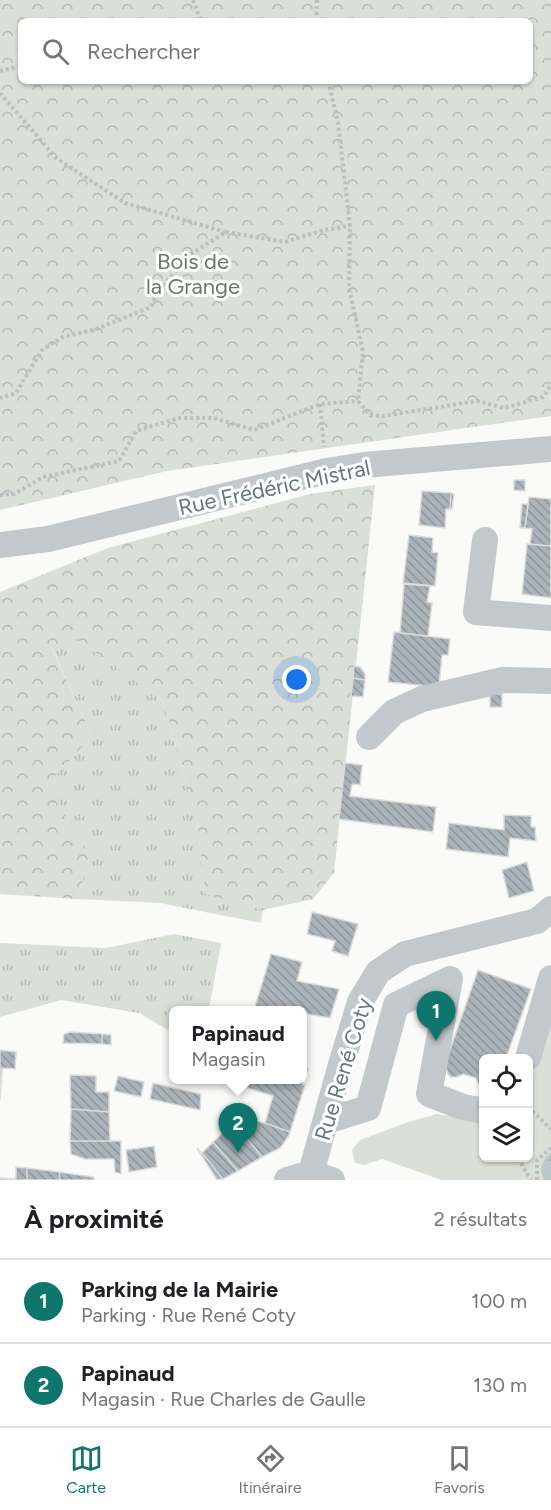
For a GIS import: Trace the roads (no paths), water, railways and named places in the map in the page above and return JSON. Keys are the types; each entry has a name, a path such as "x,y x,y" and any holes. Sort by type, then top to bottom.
{"street":[{"name":"Rue Frédéric Mistral","path":"0,545 48,539 327,471 364,465 551,449"},
{"path":"485,540 476,612 551,618"},
{"path":"369,737 394,712 422,699 503,680 551,681"},
{"name":"Rue René Coty","path":"310,1178 360,1002 378,972 405,954 537,921 551,909"},
{"path":"529,1054 551,978"},
{"path":"326,1121 368,1108 396,1005 450,979 429,1094 463,1107 479,1110"}],"water":[{"path":"551,1153 551,1180 544,1180 542,1165"}],"place":[{"name":"Parking de la Mairie","path":"436,1041"},
{"name":"Papinaud","path":"238,1153"}],"park label":[{"name":"Bois de la Grange","path":"193,274"}]}
